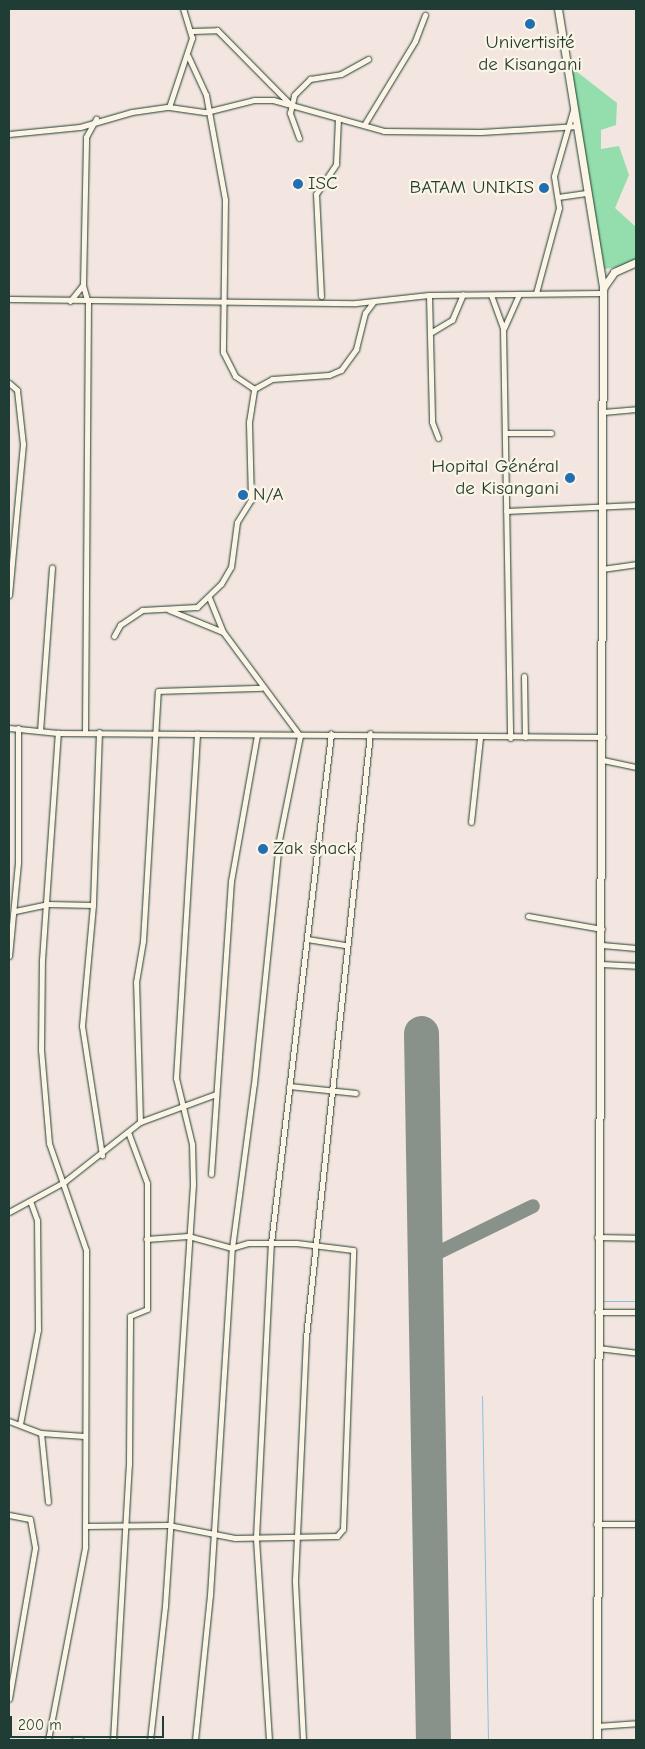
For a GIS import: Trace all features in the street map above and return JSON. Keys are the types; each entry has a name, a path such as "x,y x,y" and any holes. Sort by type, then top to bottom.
{"main road":[{"path":"558,9 601,269 602,290 603,412 601,506 604,737 597,1237 595,1524 597,1740"},
{"path":"602,290 614,272 636,262"},
{"path":"601,269 614,272"}],"street":[{"path":"168,107 188,56 192,31 183,9"},
{"path":"364,125 415,41 425,15"},
{"path":"192,31 217,30 291,105 300,138"},
{"path":"188,56 206,95 206,112 225,200 225,300 220,337 227,366 254,389"},
{"path":"291,105 294,95 310,79 341,74 368,59"},
{"path":"9,134 80,126 96,119 168,107 206,112 254,100 291,105 364,125 413,132 566,130 578,126"},
{"path":"536,294 558,197 554,176 574,107"},
{"path":"321,296 316,194 336,164 338,118"},
{"path":"85,732 88,303 83,285 86,137 96,119"},
{"path":"80,126 86,137"},
{"path":"558,197 588,193"},
{"path":"70,301 83,285"},
{"path":"9,299 88,303 225,300 332,302 374,301 429,295 536,294 602,290"},
{"path":"430,333 452,320 463,294"},
{"path":"503,328 518,294"},
{"path":"429,295 432,422 438,438"},
{"path":"492,295 503,328 510,738"},
{"path":"313,302 321,296"},
{"path":"321,296 332,302"},
{"path":"254,389 272,379 329,375 341,370 356,349 365,313 374,301"},
{"path":"9,383 18,390 23,444 9,595"},
{"path":"114,636 120,625 142,610 197,606 210,598 229,572 237,522 251,500 249,422 254,389"},
{"path":"603,412 636,409"},
{"path":"505,432 551,433"},
{"path":"506,511 636,505"},
{"path":"602,569 636,564"},
{"path":"40,731 52,567"},
{"path":"210,598 223,632 261,688 300,736"},
{"path":"167,609 223,632"},
{"path":"524,676 526,737"},
{"path":"140,1122 136,982 143,941 152,734 158,691 261,688"},
{"path":"9,728 58,733 99,732 300,736 370,733 480,738 604,737"},
{"path":"9,956 15,911 18,728"},
{"path":"99,732 93,905 82,1043 102,1155"},
{"path":"48,1740 84,1560 85,1526 86,1250 49,1143 41,1050 58,733"},
{"path":"303,1740 295,1580 306,1346 346,945 370,733"},
{"path":"150,1740 168,1525 188,1236 192,1144 176,1078 197,734"},
{"path":"269,1740 256,1537 271,1243 331,734"},
{"path":"212,1174 231,881 257,735"},
{"path":"195,1740 213,1535 232,1248 254,1084 279,840 300,736"},
{"path":"471,822 480,738"},
{"path":"603,760 636,767"},
{"path":"15,911 48,904 93,905"},
{"path":"528,916 602,929"},
{"path":"307,939 346,945"},
{"path":"602,945 636,948"},
{"path":"601,964 636,966"},
{"path":"289,1086 356,1093"},
{"path":"9,1212 64,1182 102,1155 140,1122 216,1094"},
{"path":"113,1740 123,1525 129,1465 130,1316 132,1311 147,1309 147,1184 128,1132"},
{"path":"20,1424 38,1330 37,1220 30,1201"},
{"path":"85,1526 168,1525 213,1535 256,1537 338,1536 342,1529 344,1413 354,1251 316,1245 271,1243 232,1248 188,1236 146,1239"},
{"path":"597,1237 636,1238"},
{"path":"597,1312 636,1312"},
{"path":"597,1348 636,1353"},
{"path":"9,1421 41,1433 84,1436"},
{"path":"41,1433 48,1502"},
{"path":"9,1515 30,1519 35,1548 9,1699"},
{"path":"595,1524 636,1524"},
{"path":"597,1726 636,1723"},
{"path":"74,1740 81,1740"}],"green space":[{"path":"572,68 617,103 616,125 601,130 601,149 619,146 629,175 615,208 636,227 636,264 598,270"}],"waterway":[{"path":"601,1301 636,1301"},
{"path":"482,1396 488,1740"}],"taxiway":[{"path":"425,1259 533,1206"}],"runway":[{"path":"421,1033 433,1740"}],"place":[{"name":"Univertisité de Kisangani","path":"530,24"},
{"name":"ISC","path":"298,184"},
{"name":"BATAM UNIKIS","path":"544,188"},
{"name":"Hopital Général de Kisangani","path":"570,478"},
{"name":"N/A","path":"243,495"},
{"name":"Zak shack","path":"263,849"}]}
